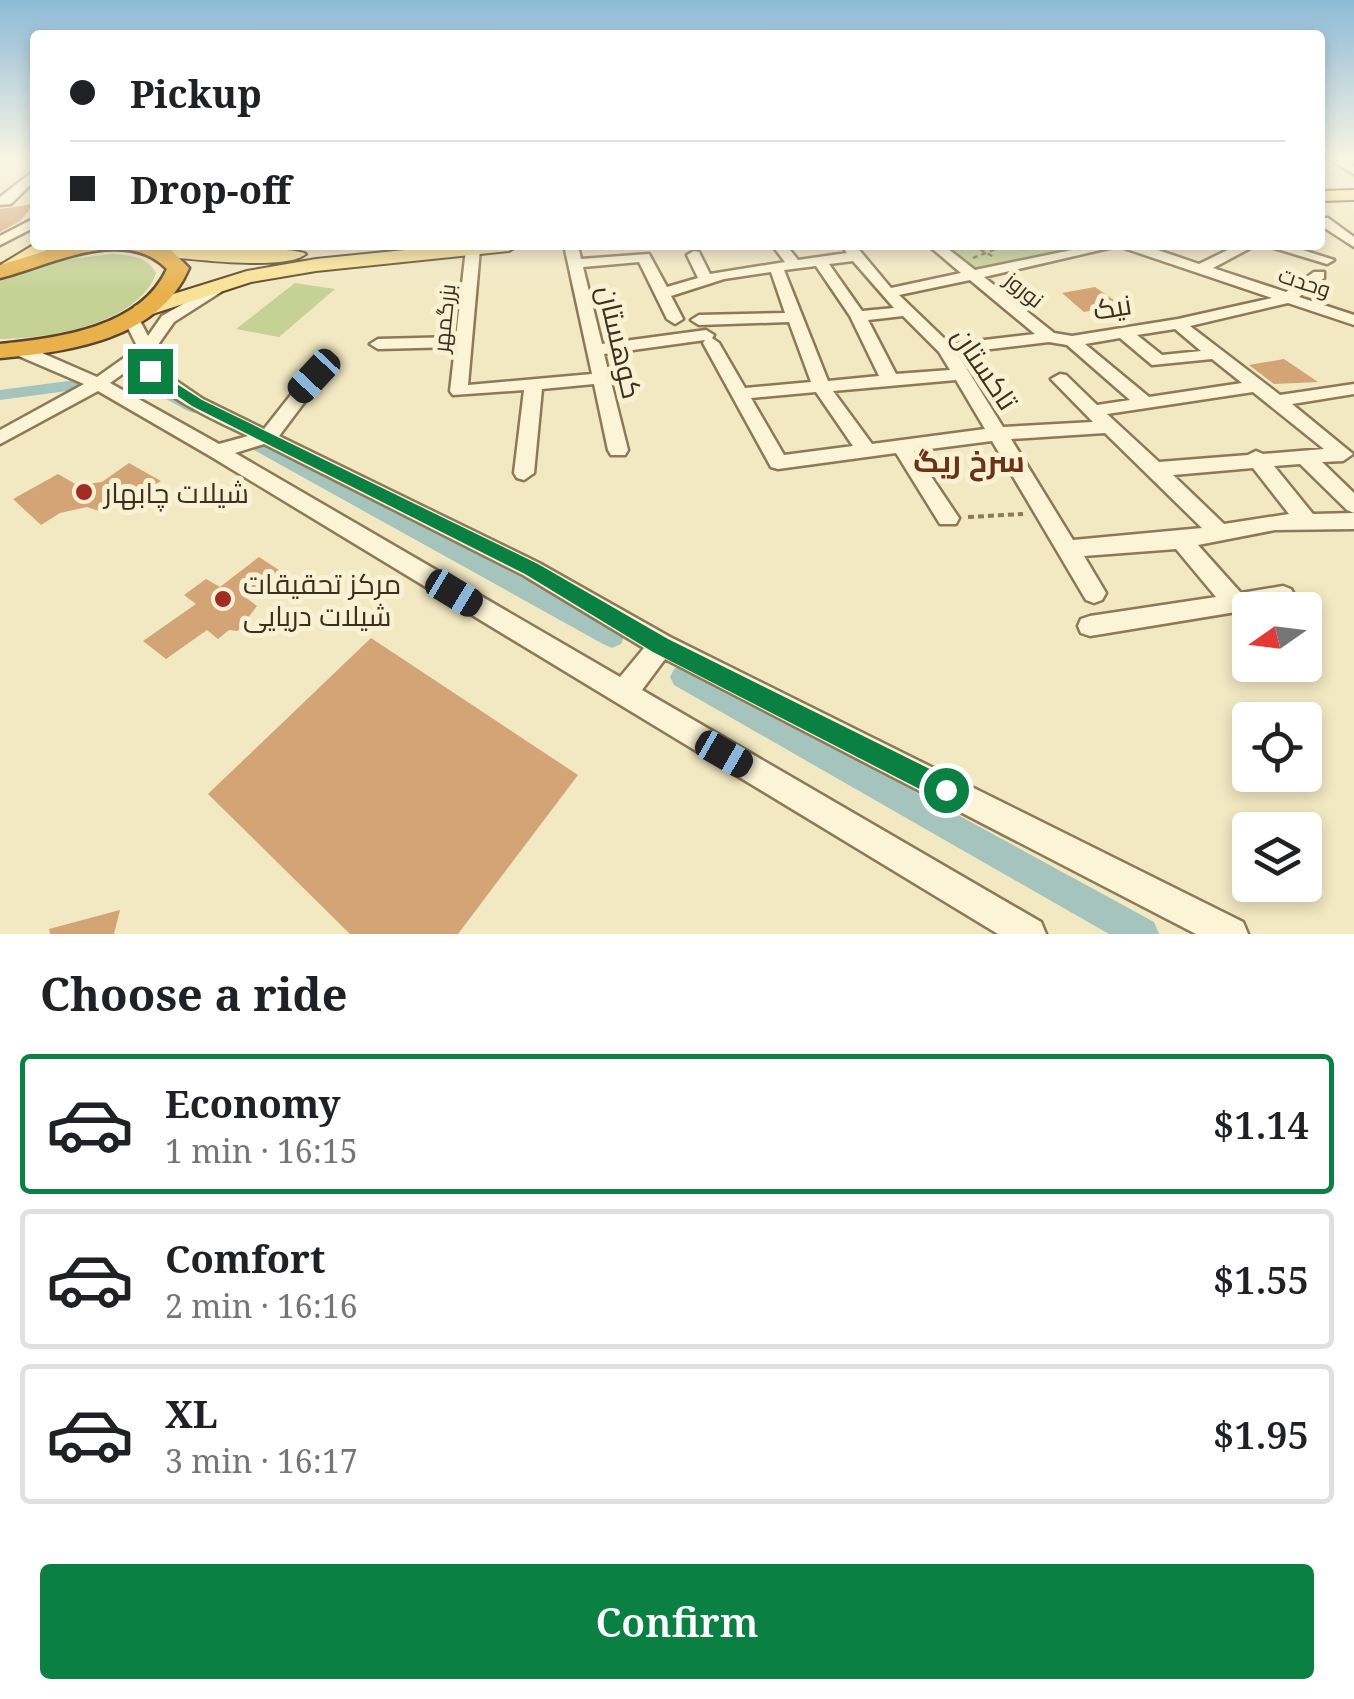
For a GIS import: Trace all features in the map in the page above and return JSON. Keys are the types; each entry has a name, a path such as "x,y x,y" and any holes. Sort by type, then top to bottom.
{"highway":[{"path":"5,270 79,250"},
{"path":"10,351 67,342 137,314 175,281 178,268 172,258 155,250"}],"main road":[{"path":"5,270 38,250"},
{"path":"177,250 254,256 329,250"},
{"path":"137,314 232,282 316,264 462,250"}],"street":[{"path":"1325,222 1353,242"},
{"path":"0,241 30,225"},
{"name":"بزرگمهر","path":"472,250 458,391 534,384"},
{"name":"کوهستان","path":"573,250 618,450"},
{"path":"780,250 795,317 821,386 867,451"},
{"path":"661,294 706,280 820,261 853,250"},
{"name":"تاکستان","path":"853,250 884,289 946,350 1094,593"},
{"name":"نوروز","path":"941,250 1048,337"},
{"path":"842,290 884,289 973,275 1092,250"},
{"name":"وحدت","path":"1145,250 1354,320"},
{"path":"1200,269 1238,250"},
{"path":"1283,250 1323,268 1286,299"},
{"path":"694,255 706,280"},
{"path":"576,264 644,257 675,319"},
{"path":"820,261 858,316 889,378"},
{"path":"0,438 98,384 147,348 159,329 180,310 232,282"},
{"name":"نیک","path":"946,350 1048,337 1072,341 1178,324 1286,299"},
{"path":"858,316 906,311"},
{"path":"137,314 150,371 197,403 532,569 660,646 1231,934"},
{"path":"595,350 795,317"},
{"path":"1158,468 1343,454 1178,324"},
{"path":"1123,332 1158,361 1216,354"},
{"path":"706,333 778,462 1099,419 1144,402 1257,386"},
{"path":"1072,341 1144,402"},
{"path":"378,344 463,342"},
{"path":"10,351 98,384 217,452 1029,934"},
{"path":"737,394 960,374"},
{"path":"217,452 268,437 314,376"},
{"path":"524,473 534,384 601,378"},
{"path":"1060,379 1099,419 1158,468 1221,534"},
{"path":"1276,401 1354,389"},
{"path":"901,446 948,518"},
{"path":"1304,457 1354,504"},
{"path":"1256,458 1306,520"},
{"path":"1066,550 1181,540 1221,534 1241,526 1354,520"},
{"path":"1181,540 1232,598"},
{"path":"1090,626 1232,604"},
{"path":"623,694 660,646"}],"path":[{"path":"959,264 994,250"},
{"path":"948,518 1043,512"}],"green space":[{"path":"945,250 1074,250 970,270"},
{"path":"113,254 143,260 156,273 131,305 66,332 0,339 0,281 54,261"},
{"path":"295,283 335,289 279,337 236,329"}],"building":[{"path":"30,205 20,221 0,232 0,209"},
{"path":"1095,287 1121,305 1084,312 1062,293"},
{"path":"1284,359 1318,382 1274,384 1249,365"},
{"name":"شیلات چابهار","path":"129,463 161,481 105,513 87,507 60,513 41,525 13,499 58,474 77,485 102,482"},
{"path":"259,557 282,572 244,596 257,606 238,631 229,630 218,639 207,630 166,659 143,641 196,604 184,595 206,579 220,587"},
{"path":"371,638 578,775 458,934 350,934 208,794"},
{"path":"120,910 114,934 50,934 49,929"}],"waterway":[{"path":"133,379 145,381 194,407"},
{"path":"0,395 76,385"},
{"path":"261,445 612,637"},
{"path":"683,677 1142,934"}],"place":[{"name":"شیلات چابهار","path":"84,492"},
{"name":"مرکز تحقیقات شیلات دریایی","path":"223,599"}],"district":[{"name":"سرخ ریگ","path":"969,460"}],"route":[{"path":"150,371 197,403 532,569 660,646 946,790"}]}
